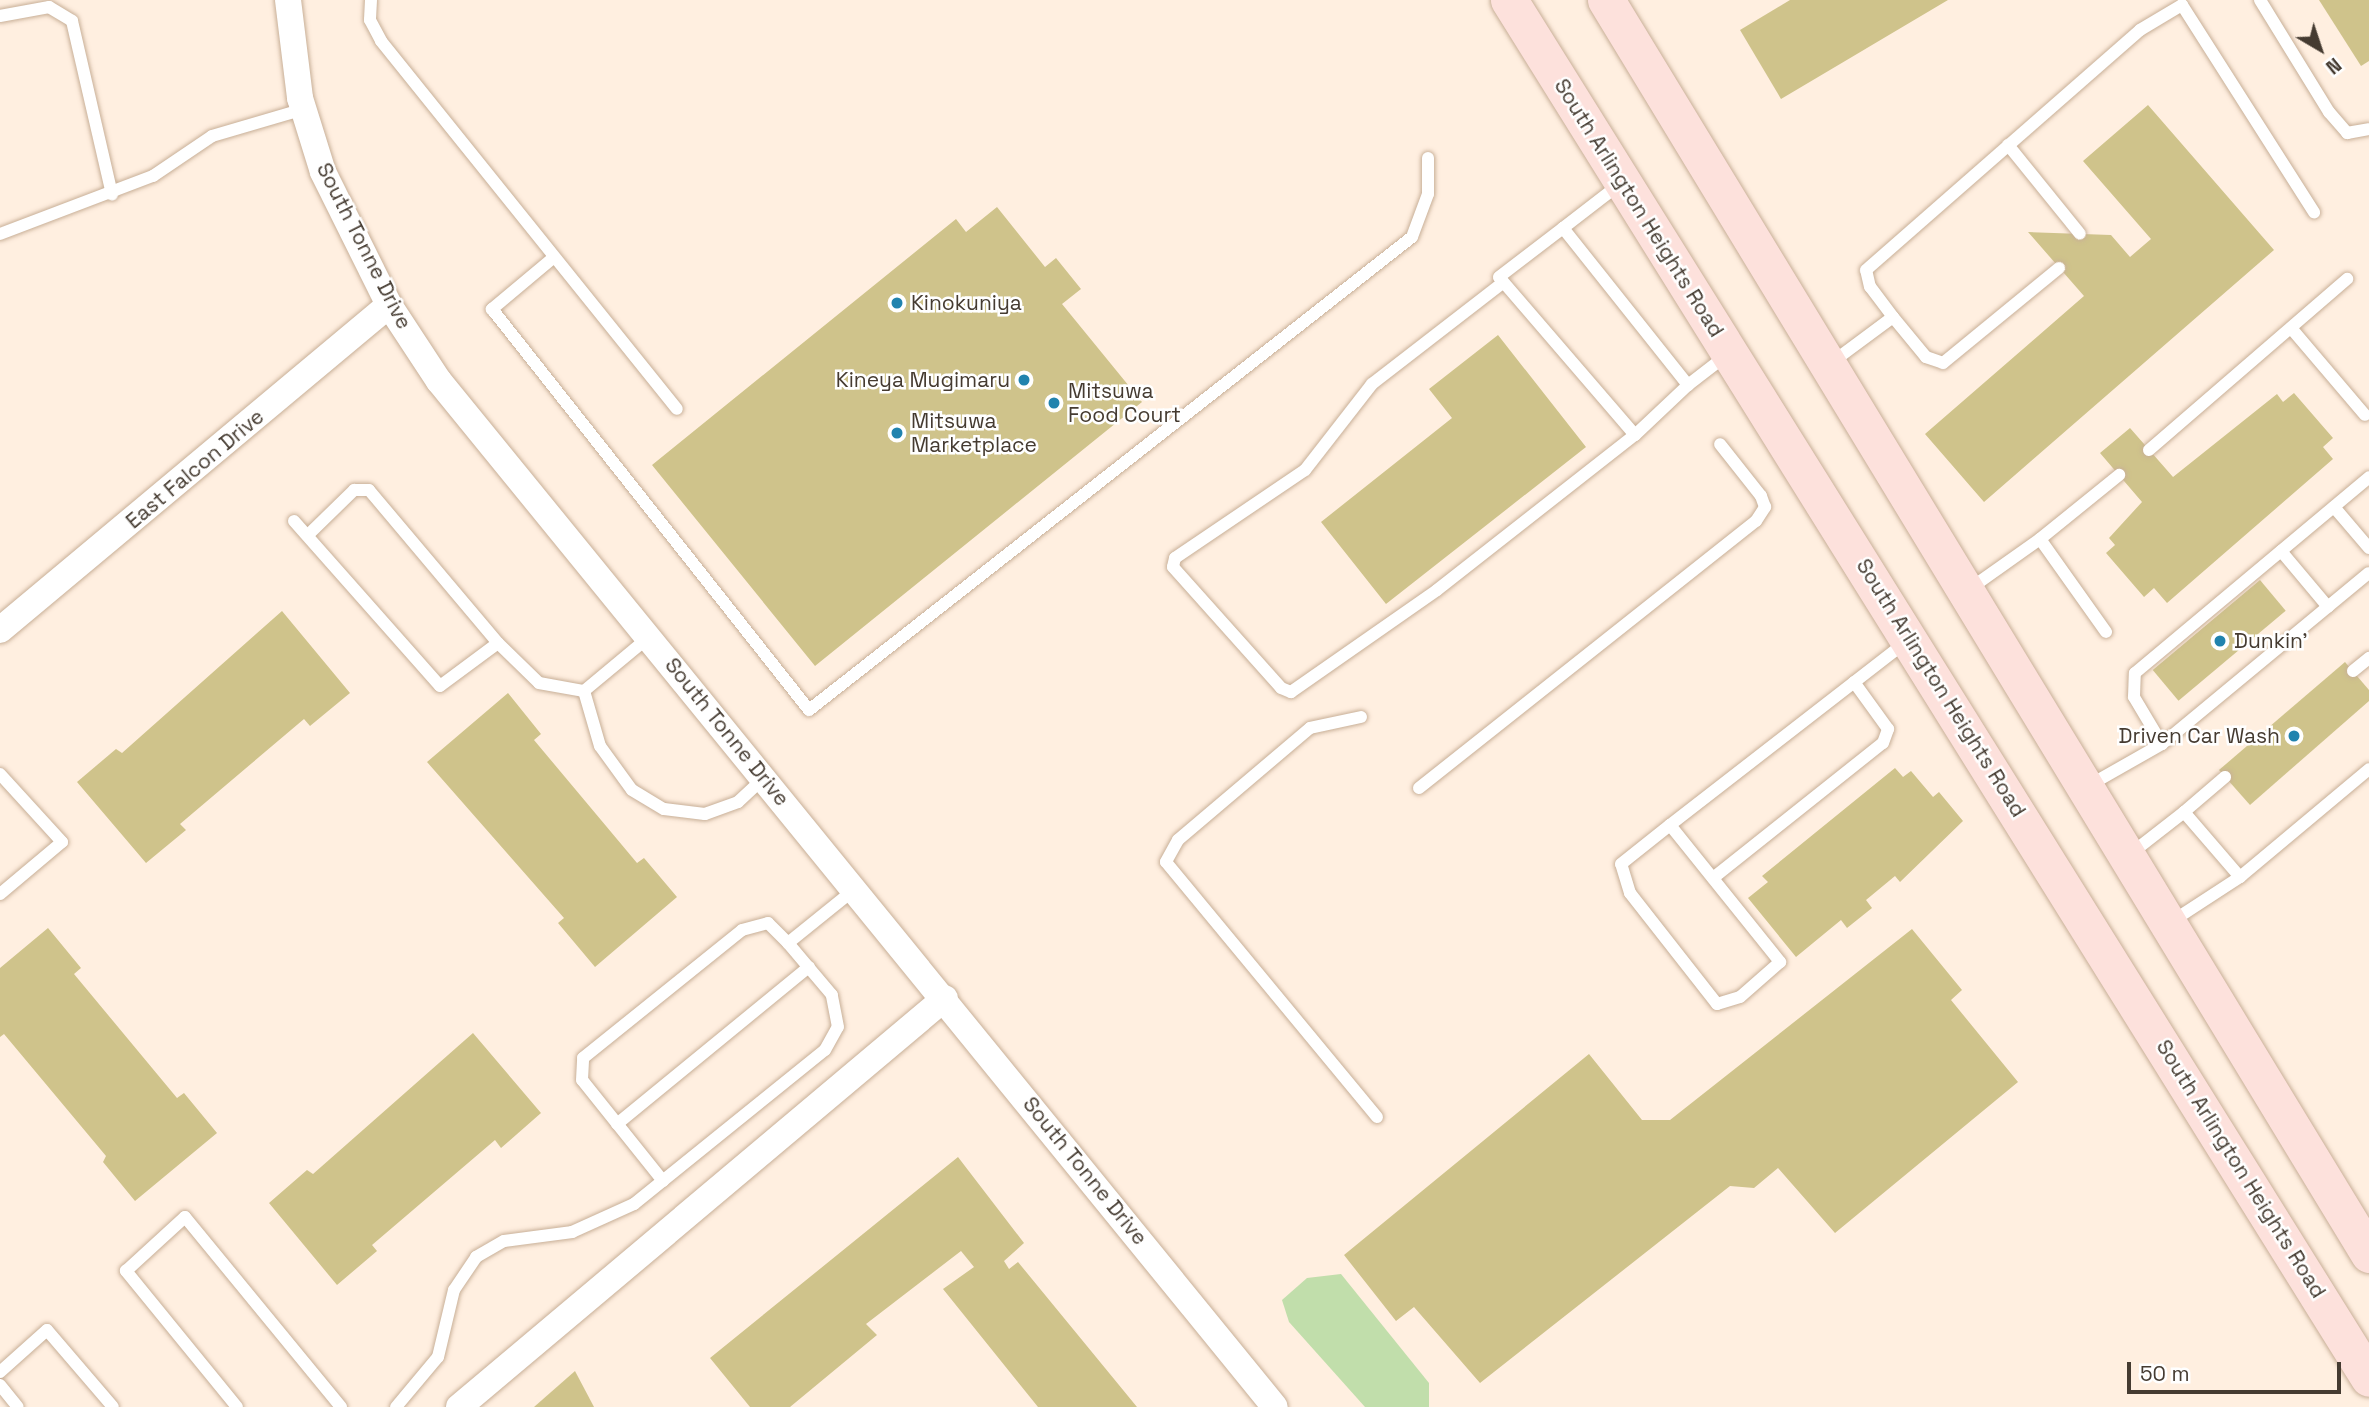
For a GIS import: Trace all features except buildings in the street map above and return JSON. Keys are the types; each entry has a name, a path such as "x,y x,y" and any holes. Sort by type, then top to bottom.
{"main road":[{"name":"South Arlington Heights Road","path":"1509,0 2369,1378"},
{"path":"1606,0 2369,1254"}],"street":[{"name":"South Tonne Drive","path":"288,0 304,109 323,172 389,305 439,381 945,998 1275,1407"},
{"name":"East Falcon Drive","path":"0,631 389,305"},
{"path":"472,1403 945,998"}],"lane":[{"path":"371,0 370,20 381,41 677,409"},
{"path":"2260,0 2329,112 2347,133 2369,129"},
{"path":"2059,268 1943,363 1926,357 1893,317 1866,270 2140,30 2182,5 2314,212"},
{"path":"0,16 49,7 72,21 112,194"},
{"path":"0,234 112,194 212,136 304,109"},
{"path":"2008,145 2080,233"},
{"path":"553,258 492,309 809,710 1412,237 1428,194 1428,158"},
{"path":"1623,182 1499,278 1500,285 1635,435"},
{"path":"1563,228 1688,385"},
{"path":"2149,450 2347,279"},
{"path":"1500,285 1372,384 1305,470 1175,558 1173,567 1280,688 1292,692 1437,590 1635,435 1688,385 1730,352"},
{"path":"1827,365 1893,317"},
{"path":"2291,328 2365,415"},
{"path":"1419,789 1756,521 1765,507 1761,496 1720,444"},
{"path":"1965,592 2040,539 2119,475"},
{"path":"2162,744 2134,697 2134,673 2369,477"},
{"path":"310,533 354,490 369,490 498,643 539,683 584,691 649,637"},
{"path":"2334,507 2369,548"},
{"path":"294,521 310,533 440,686 498,643"},
{"path":"2040,539 2106,632"},
{"path":"2281,551 2328,607"},
{"path":"2085,787 2162,744 2369,573"},
{"path":"1670,825 1780,962 1740,997 1717,1004 1630,893 1621,864 1670,825 1854,681 1910,639"},
{"path":"2353,671 2369,658"},
{"path":"1713,878 1884,743 1888,729 1854,681"},
{"path":"584,691 600,747 632,790 664,809 705,814 738,802 764,778"},
{"path":"1361,717 1310,728 1178,840 1166,862 1377,1117"},
{"path":"2168,924 2240,877 2369,769"},
{"path":"0,774 62,842 0,894"},
{"path":"2126,856 2225,777"},
{"path":"2184,812 2240,877"},
{"path":"788,943 855,889"},
{"path":"396,1407 438,1357 454,1290 476,1257 504,1241 572,1232 634,1204 663,1181 825,1050 838,1027 832,995 768,923 742,930 583,1058 582,1080 663,1181"},
{"path":"617,1125 809,967"},
{"path":"237,1407 125,1271 185,1217 341,1407"},
{"path":"0,1372 47,1330 113,1407"},
{"path":"0,1385 18,1407"}],"shaded area":[{"path":"1341,1274 1429,1383 1429,1407 1365,1407 1289,1322 1282,1300 1307,1278"}],"place":[{"name":"Kinokuniya","path":"897,303"},
{"name":"Kineya Mugimaru","path":"1024,380"},
{"name":"Mitsuwa Food Court","path":"1054,403"},
{"name":"Mitsuwa Marketplace","path":"897,433"},
{"name":"Dunkin'","path":"2220,641"},
{"name":"Driven Car Wash","path":"2294,736"}]}
